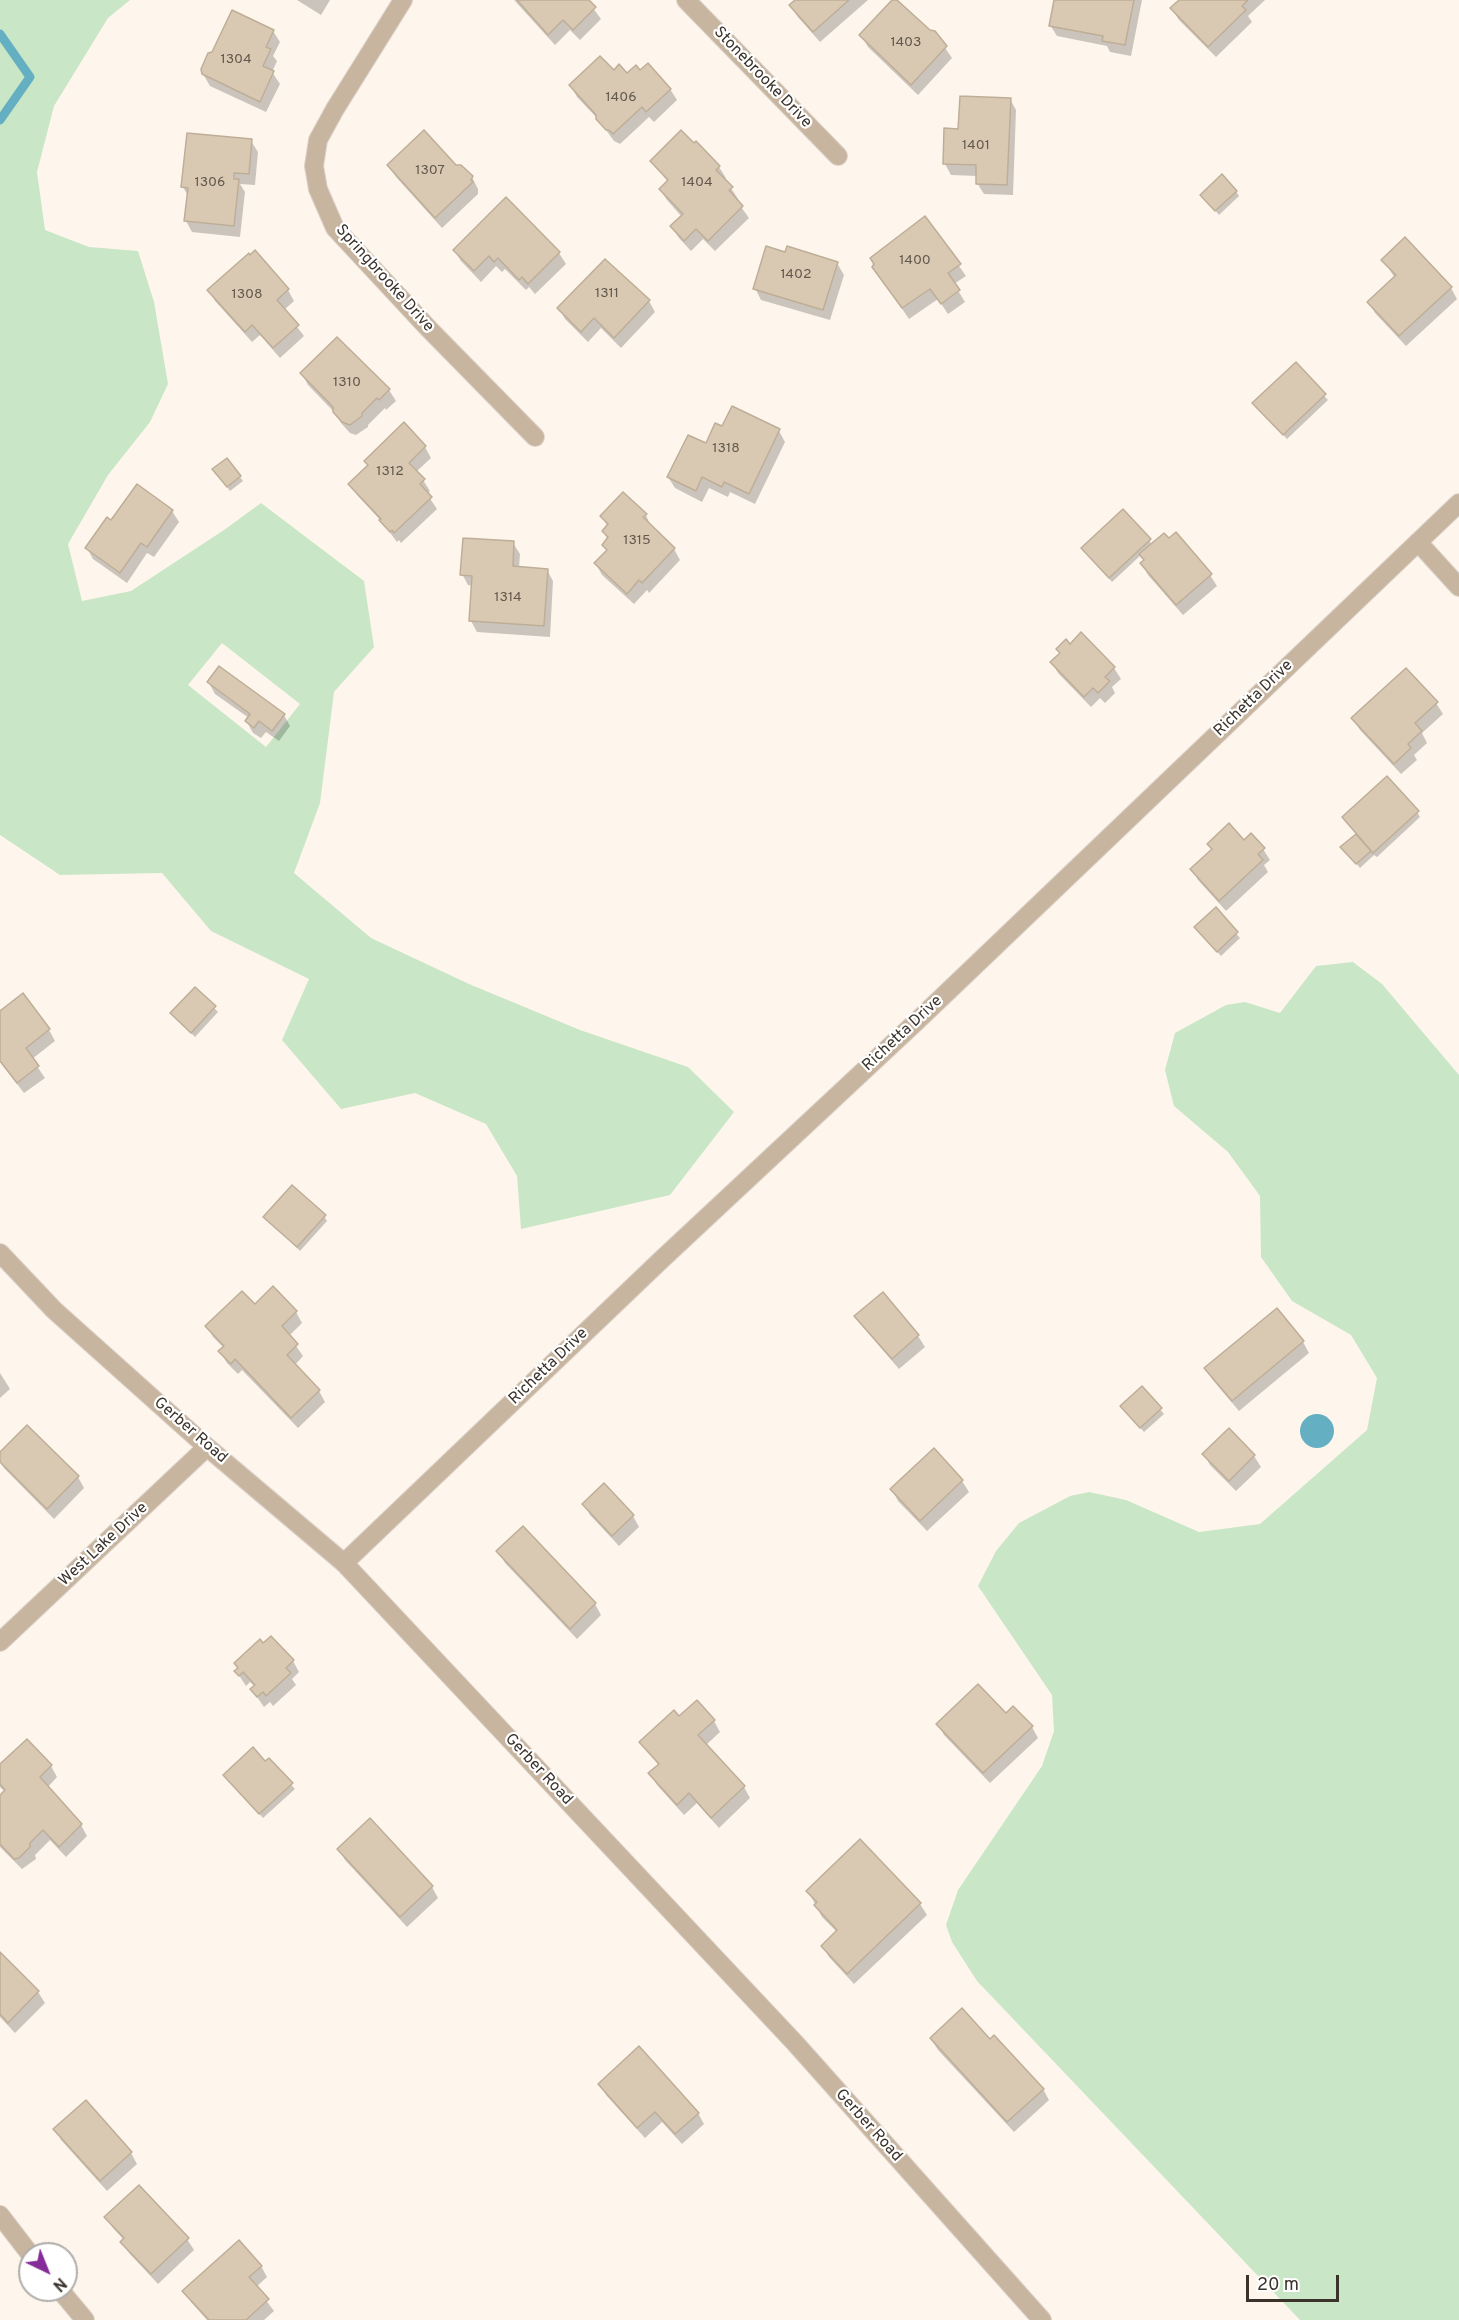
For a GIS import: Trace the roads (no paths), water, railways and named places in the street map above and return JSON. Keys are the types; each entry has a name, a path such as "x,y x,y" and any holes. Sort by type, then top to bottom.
{"street":[{"name":"Springbrooke Drive","path":"403,0 318,140 314,166 318,189 335,228 428,328 535,437"},
{"name":"Stonebrooke Drive","path":"686,0 838,156"},
{"name":"Richetta Drive","path":"344,1563 917,1021 1459,503"},
{"path":"1418,542 1459,587"},
{"name":"Gerber Road","path":"0,1253 54,1310 207,1447 344,1563 795,2043 1042,2320"},
{"name":"West Lake Drive","path":"0,1642 207,1447"},
{"path":"0,2216 21,2242"},
{"path":"70,2302 85,2320"}],"water":[{"path":"1317,1414 1329,1419 1334,1431 1329,1443 1317,1448 1305,1443 1300,1431 1305,1419"}],"waterway":[{"path":"0,34 30,77 0,120"}]}
